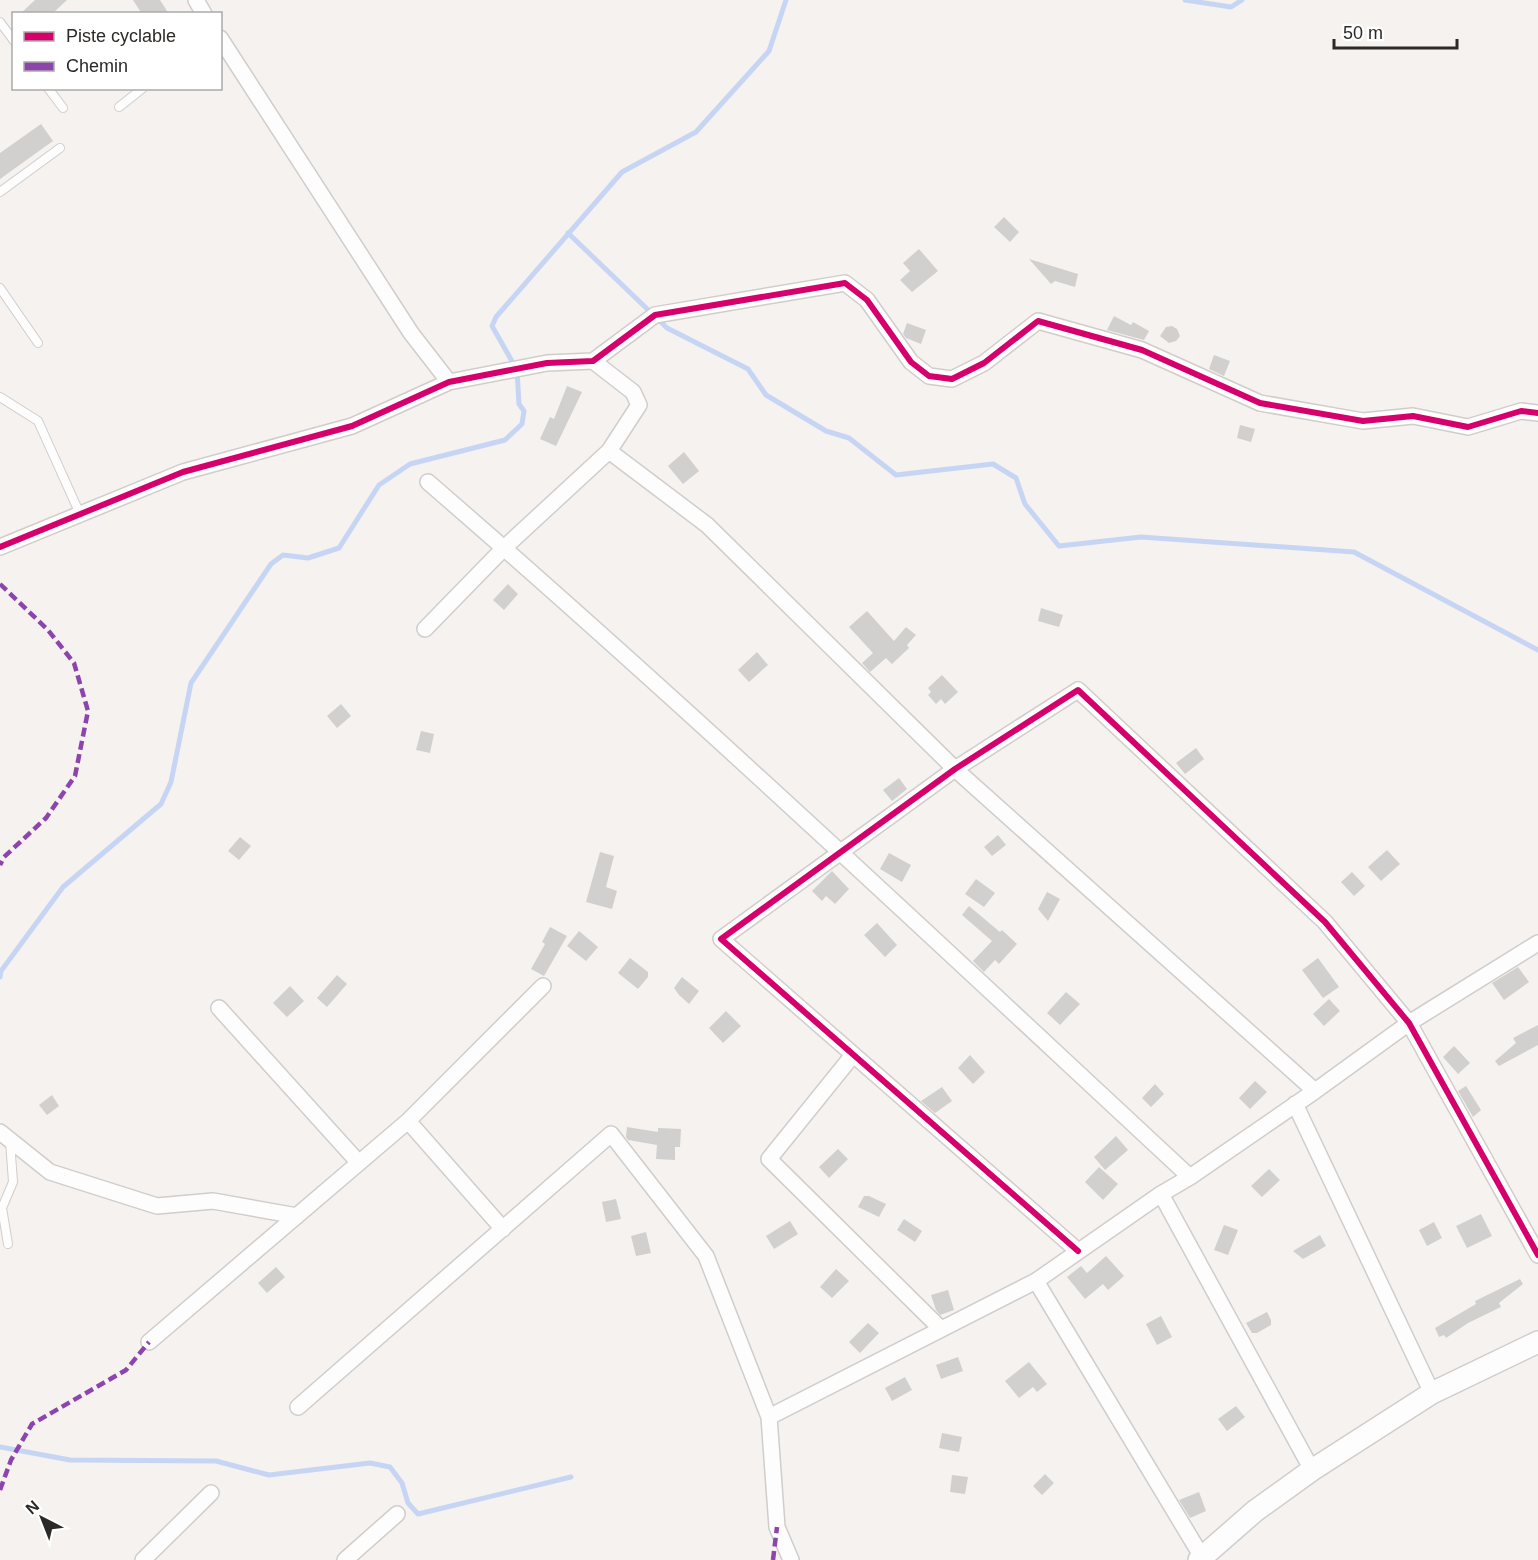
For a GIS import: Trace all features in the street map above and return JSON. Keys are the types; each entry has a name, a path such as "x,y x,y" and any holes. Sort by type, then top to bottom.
{"street":[{"path":"222,41 329,203 411,333 449,382"},
{"path":"0,547 183,472 351,426 449,382 547,363 593,361 655,315 845,283 867,300 911,362 929,376 952,379 984,363 1038,321 1142,350 1260,403 1363,421 1413,416 1468,428 1521,411 1538,413"},
{"path":"425,629 504,548 609,451 639,405 633,392 593,361"},
{"path":"609,451 707,525 955,769 1315,1091"},
{"path":"428,482 839,852 1190,1177"},
{"path":"1078,1251 721,939 955,769 1078,690 1325,922 1409,1023 1538,1255"},
{"path":"769,1417 1036,1281 1315,1091 1409,1023 1538,943"},
{"path":"149,1342 408,1121 543,986"},
{"path":"219,1008 359,1163"},
{"path":"853,1055 769,1159 941,1329"},
{"path":"1294,1104 1432,1393"},
{"path":"408,1121 503,1229"},
{"path":"298,1407 611,1134 706,1256 769,1417 777,1527 791,1560"},
{"path":"5,1136 50,1172 157,1206 213,1201 297,1216"},
{"path":"1161,1194 1311,1470"},
{"path":"1036,1281 1201,1559 1255,1511 1311,1470 1432,1393 1538,1342"},
{"path":"143,1560 211,1493"},
{"path":"345,1560 397,1514"}],"lane":[{"path":"0,22 12,38"},
{"path":"50,90 63,108"},
{"path":"119,107 140,90"},
{"path":"0,192 60,148"},
{"path":"0,288 38,343"},
{"path":"0,397 38,421 80,514"},
{"path":"5,1136 13,1182 2,1208 8,1244"}],"building":[{"path":"35,0 67,0 54,12 22,12"},
{"path":"133,0 160,0 168,12 141,12"},
{"path":"41,124 53,141 0,179 0,153"},
{"path":"1004,217 1019,232 1010,242 994,227"},
{"path":"919,249 938,271 912,292 900,280 910,271 903,263"},
{"path":"1029,259 1078,274 1075,287 1055,281 1051,284"},
{"path":"1114,316 1131,325 1133,322 1149,331 1144,340 1107,330"},
{"path":"907,323 926,330 921,344 906,338 903,334"},
{"path":"1172,326 1177,329 1180,336 1176,341 1169,343 1160,336 1166,327"},
{"path":"1214,355 1230,361 1224,376 1209,369"},
{"path":"567,386 582,392 556,446 540,439 550,417 554,419"},
{"path":"1240,425 1255,429 1251,442 1237,438"},
{"path":"684,452 699,471 683,484 668,466"},
{"path":"508,584 518,594 504,610 493,600"},
{"path":"1041,608 1063,615 1059,627 1038,621"},
{"path":"867,611 894,641 906,627 916,635 907,645 909,648 892,664 886,658 870,672 862,663 873,653 849,627"},
{"path":"757,652 768,665 749,682 738,670"},
{"path":"942,675 958,692 945,704 941,699 936,704 928,695 931,692 928,688"},
{"path":"341,704 351,716 337,728 327,716"},
{"path":"421,731 434,734 430,753 416,750"},
{"path":"1196,748 1204,759 1185,774 1176,763"},
{"path":"899,778 907,789 892,801 883,790"},
{"path":"998,835 1006,845 992,856 984,847"},
{"path":"240,837 251,846 239,860 228,851"},
{"path":"1387,850 1400,864 1381,881 1368,867"},
{"path":"600,852 614,856 606,887 617,891 612,909 586,902"},
{"path":"889,853 911,865 902,882 880,869"},
{"path":"832,871 849,889 835,904 826,896 822,901 812,891"},
{"path":"1352,872 1365,886 1354,896 1341,882"},
{"path":"976,879 995,893 984,907 965,894"},
{"path":"1047,892 1060,899 1048,921 1038,909"},
{"path":"969,906 1017,944 999,964 995,960 984,972 973,961 992,941 962,915"},
{"path":"877,923 897,945 885,957 864,935"},
{"path":"550,927 567,936 544,976 531,969 545,944 542,942"},
{"path":"579,931 598,947 586,961 567,946"},
{"path":"630,958 648,972 648,977 638,989 618,973"},
{"path":"1318,958 1339,987 1323,998 1302,970"},
{"path":"1518,967 1529,982 1504,1000 1492,983"},
{"path":"337,975 347,984 327,1007 317,998"},
{"path":"682,977 699,991 689,1004 674,988"},
{"path":"290,986 304,1001 287,1017 273,1003"},
{"path":"1066,992 1080,1004 1060,1025 1047,1013"},
{"path":"1329,999 1340,1011 1324,1026 1313,1014"},
{"path":"726,1011 741,1026 723,1043 709,1028"},
{"path":"1538,1025 1538,1045 1499,1066 1495,1061 1516,1043 1513,1038"},
{"path":"1454,1046 1470,1063 1458,1074 1443,1057"},
{"path":"970,1055 985,1072 973,1084 958,1068"},
{"path":"1255,1081 1267,1092 1250,1109 1239,1098"},
{"path":"1155,1084 1164,1094 1151,1107 1142,1098"},
{"path":"1466,1086 1481,1110 1473,1117 1458,1091"},
{"path":"942,1087 952,1101 935,1113 921,1101"},
{"path":"52,1095 59,1106 47,1115 39,1105"},
{"path":"627,1127 658,1132 658,1128 681,1129 680,1147 675,1147 675,1160 656,1159 657,1145 628,1140"},
{"path":"1116,1136 1128,1150 1105,1170 1094,1157"},
{"path":"838,1149 848,1159 829,1178 819,1167"},
{"path":"1099,1167 1118,1184 1103,1200 1085,1182"},
{"path":"1269,1169 1280,1180 1262,1197 1251,1186"},
{"path":"864,1196 886,1204 879,1217 858,1207"},
{"path":"616,1199 621,1219 606,1222 602,1202"},
{"path":"1481,1214 1492,1236 1467,1248 1456,1226"},
{"path":"904,1219 922,1231 915,1242 897,1230"},
{"path":"790,1221 798,1234 774,1249 766,1236"},
{"path":"1434,1222 1442,1238 1427,1246 1419,1230"},
{"path":"1224,1225 1238,1230 1228,1255 1214,1250"},
{"path":"646,1232 651,1253 636,1256 631,1236"},
{"path":"1320,1235 1326,1246 1303,1259 1293,1251"},
{"path":"1106,1256 1124,1276 1108,1290 1103,1284 1085,1299 1067,1277 1081,1266 1087,1273"},
{"path":"276,1267 285,1277 267,1293 258,1283"},
{"path":"836,1269 849,1281 832,1298 820,1287"},
{"path":"1520,1279 1523,1284 1499,1303 1501,1307 1468,1323 1446,1338 1444,1335 1439,1337 1435,1328 1476,1304 1475,1301"},
{"path":"948,1290 954,1310 940,1315 931,1295"},
{"path":"1267,1312 1271,1325 1257,1333 1252,1333 1246,1323"},
{"path":"1161,1316 1172,1337 1157,1345 1146,1324"},
{"path":"868,1323 879,1333 860,1353 849,1342"},
{"path":"958,1357 963,1371 941,1379 936,1365"},
{"path":"1029,1362 1047,1384 1037,1392 1033,1387 1019,1398 1005,1381"},
{"path":"905,1377 912,1390 892,1401 885,1388"},
{"path":"1236,1406 1245,1417 1227,1431 1218,1419"},
{"path":"942,1433 962,1437 959,1452 939,1448"},
{"path":"1045,1474 1054,1483 1042,1495 1033,1486"},
{"path":"952,1475 968,1477 965,1494 950,1492"},
{"path":"1199,1492 1206,1511 1190,1518 1179,1500"}],"waterway":[{"path":"0,977 1,971 63,887 161,804 171,782 191,683 271,564 283,555 308,558 339,548 379,485 410,464 505,440 522,424 524,411 519,404 517,370 492,326 496,317 622,172 696,132 769,51 786,0"},
{"path":"1185,0 1231,7 1242,0"},
{"path":"568,233 667,328 748,369 766,395 826,431 849,438 896,475 993,464 1016,478 1025,504 1059,546 1141,537 1354,552 1538,650"},
{"path":"0,1447 70,1460 216,1461 269,1475 370,1463 390,1467 402,1483 408,1503 418,1514 571,1477"}],"marked path":[{"path":"0,584 48,630 74,663 88,711 75,776 46,818 4,857 0,865"},
{"path":"0,1490 11,1460 32,1424 126,1370 149,1342"},
{"path":"773,1560 777,1527"}],"cycle path":[{"path":"0,547 183,472 352,426 449,382 547,363 593,361 655,315 845,283 867,300 911,362 929,376 952,379 984,363 1038,321 1142,350 1260,403 1363,421 1413,416 1468,427 1521,411 1538,413"},
{"path":"1078,1251 721,939 955,769 1078,690 1325,922 1409,1023 1538,1255"}]}
